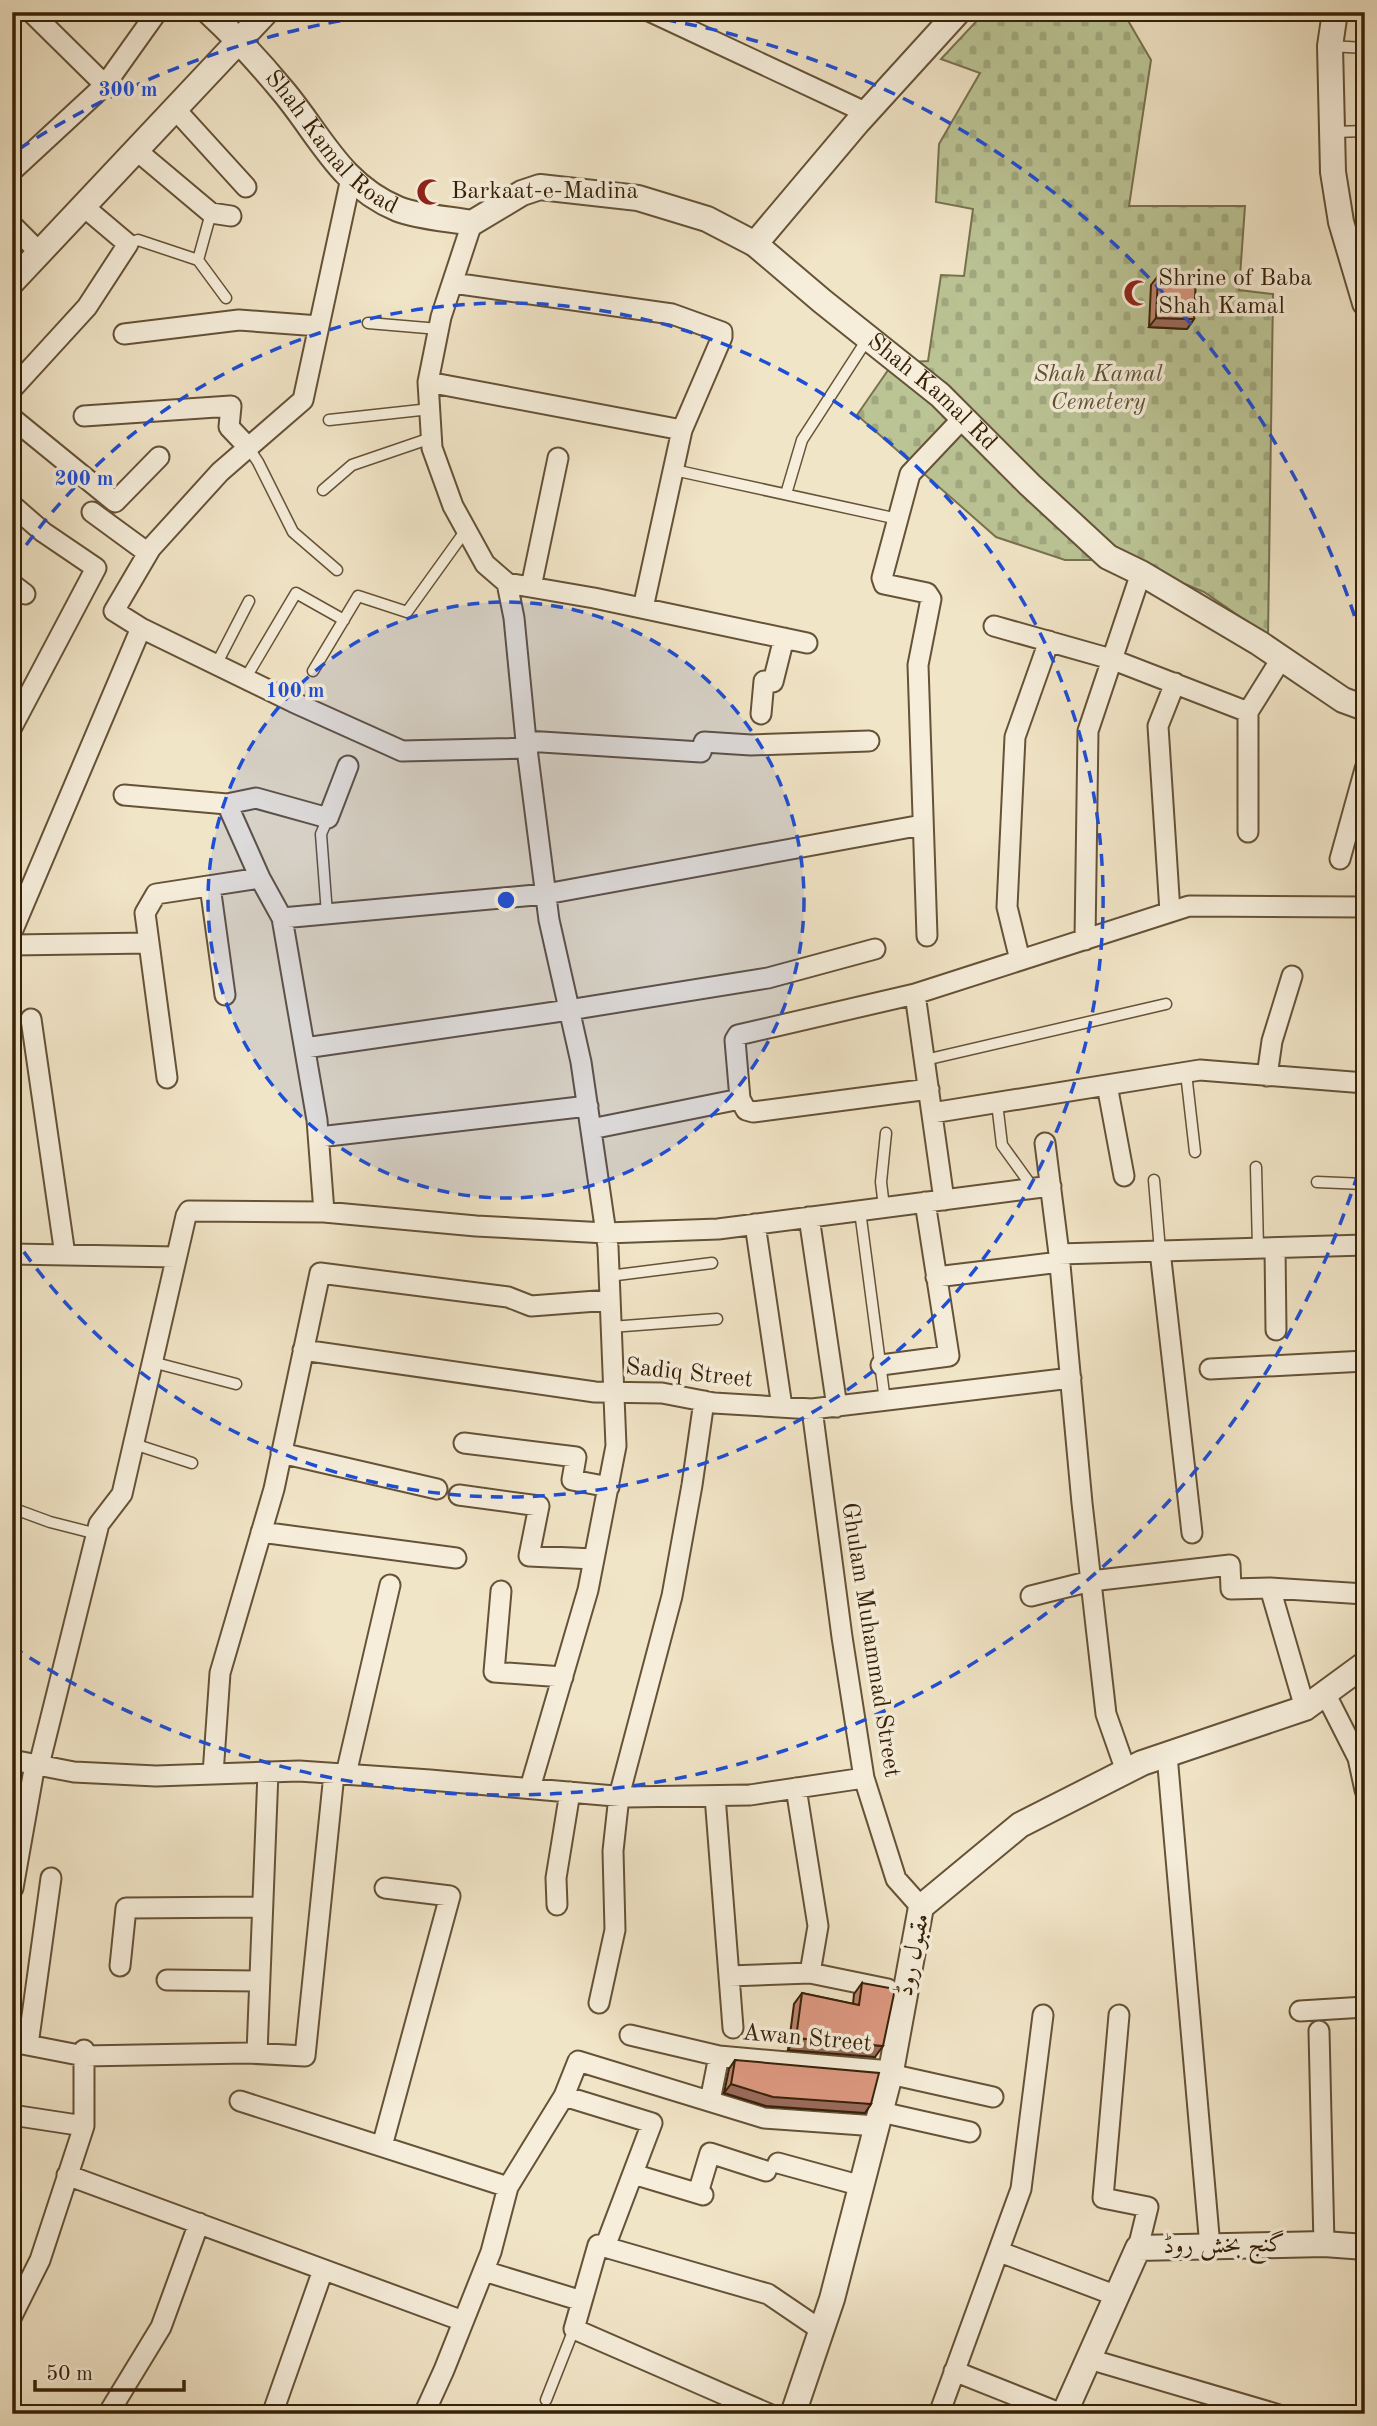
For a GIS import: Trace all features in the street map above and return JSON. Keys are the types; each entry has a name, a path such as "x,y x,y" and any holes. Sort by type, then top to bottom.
{"street":[{"path":"31,12 105,85"},
{"path":"12,171 105,85 157,12"},
{"name":"Shah Kamal Road","path":"209,12 239,40 285,93 329,156 363,190 399,209 472,223"},
{"path":"12,282 266,12"},
{"path":"651,12 867,113"},
{"path":"807,643 643,608 507,583 485,564 453,506 432,448 428,382 439,329 472,223 522,193 540,187 638,198 707,219 755,244 958,12"},
{"path":"1335,12 1330,46 1333,172 1341,222 1364,297"},
{"path":"175,108 246,187"},
{"path":"136,150 211,213 232,216"},
{"path":"351,178 303,400 220,472 148,553 114,611 141,628 216,665 402,751 527,744 701,752 704,742 751,745 869,741"},
{"path":"12,389 87,307 128,244 83,206"},
{"path":"12,225 39,253"},
{"name":"Shah Kamal Rd","path":"755,244 940,395 1030,485 1108,557 1141,573 1259,643 1343,700 1365,708"},
{"path":"453,283 672,314 722,332 682,429 643,608"},
{"path":"124,334 239,320 319,326"},
{"path":"428,382 682,429"},
{"path":"84,416 231,406 229,427 248,447"},
{"path":"12,418 116,502 159,457"},
{"path":"927,936 918,665 931,599 927,593 884,584 882,581 910,474 963,418"},
{"path":"531,587 558,458"},
{"path":"12,505 43,532 96,568 12,727"},
{"path":"92,512 148,553"},
{"path":"1085,940 1088,731 1141,573"},
{"path":"507,583 514,618 549,920 581,1062 606,1233 616,1446 588,1590 530,1788"},
{"path":"994,626 1111,659 1248,712"},
{"path":"12,932 141,628"},
{"path":"761,714 764,681 773,682 784,638"},
{"path":"1020,960 1007,907 1015,737 1048,641"},
{"path":"1248,832 1248,712 1281,659"},
{"path":"1170,912 1158,726 1175,684"},
{"path":"124,795 228,804 256,798 328,818 348,766"},
{"path":"1340,859 1365,769"},
{"path":"228,804 260,878 282,918 319,1137 324,1212"},
{"path":"282,918 546,894 922,825"},
{"path":"166,1078 145,913 156,894 260,878"},
{"path":"209,886 225,995"},
{"path":"929,1089 753,1112 746,1110 740,1099 735,1040 738,1035 915,994 1189,906 1365,906"},
{"path":"12,945 149,943"},
{"path":"305,1048 768,978 875,949"},
{"path":"1267,1076 1272,1041 1292,976"},
{"path":"881,1365 949,1356 936,1277 932,1113 915,994"},
{"path":"31,1019 65,1255"},
{"path":"932,1113 1200,1070 1365,1083"},
{"path":"1107,1085 1124,1176"},
{"path":"591,1129 740,1099"},
{"path":"319,1137 588,1106"},
{"path":"1045,1143 1042,1187 1059,1258 1106,1714 1126,1772"},
{"path":"13,1888 37,1765 99,1524 122,1494 176,1256 189,1211 324,1212 476,1226 606,1233 718,1229 1042,1187"},
{"path":"809,1217 836,1407"},
{"path":"755,1224 782,1408"},
{"path":"936,1277 1059,1258 1160,1251 1365,1245"},
{"path":"1267,1248 1276,1330"},
{"path":"1160,1251 1192,1533"},
{"path":"12,1254 176,1256"},
{"path":"213,1774 220,1673 274,1489 318,1275 322,1272 508,1297 531,1306 610,1300"},
{"name":"Sadiq Street","path":"303,1350 595,1392 662,1393 704,1401 782,1408 836,1407 1071,1378"},
{"path":"1210,1369 1365,1361"},
{"path":"599,2003 615,1930 613,1851 619,1797 672,1596 704,1401"},
{"name":"Ghulam Muhammad Street","path":"812,1409 842,1637 864,1778 896,1879 921,1907"},
{"path":"464,1443 576,1457 572,1480 609,1487"},
{"path":"281,1453 437,1489"},
{"path":"459,1495 539,1506 529,1556 594,1559"},
{"path":"261,1532 456,1558"},
{"path":"1031,1596 1091,1581 1230,1565 1231,1589 1270,1588 1365,1594"},
{"path":"51,1878 20,2044 84,2053 257,2053 305,2056 340,1774 390,1585"},
{"path":"1270,1588 1304,1708"},
{"path":"501,1591 494,1672 562,1677"},
{"name":"مقبول روڈ","path":"793,2414 832,2299 891,2073 921,1907 1020,1825 1126,1772 1167,1755 1304,1708 1365,1664"},
{"path":"1325,1693 1357,1758 1365,1790"},
{"path":"1167,1755 1210,2246"},
{"path":"12,1760 74,1772 156,1776 268,1772 340,1774 619,1797 750,1796 864,1778"},
{"path":"257,2053 268,1772"},
{"path":"796,1788 818,1926 810,1973"},
{"path":"556,1905 556,1878 570,1792"},
{"path":"716,1796 733,2028"},
{"path":"382,2146 450,1896 385,1888"},
{"path":"120,1966 126,1908 262,1906"},
{"path":"729,1976 810,1973 906,1992"},
{"path":"167,1980 260,1981"},
{"path":"1300,2011 1365,2007"},
{"path":"939,2414 1021,2189 1043,2015"},
{"path":"1119,2015 1103,2199 1148,2207 1139,2248"},
{"path":"1319,2031 1324,2244"},
{"name":"Awan Street","path":"630,2035 719,2056 891,2073 993,2097"},
{"path":"12,2316 40,2260 84,2126 84,2053"},
{"name":"Awan Street","path":"710,2101 719,2056"},
{"path":"424,2414 491,2252 508,2187 564,2095 578,2061 764,2118 879,2119 970,2132"},
{"path":"564,2095 652,2123 605,2247"},
{"path":"240,2101 508,2187"},
{"path":"12,2115 84,2126"},
{"path":"633,2174 701,2194 710,2153 862,2186"},
{"path":"67,2175 463,2322"},
{"path":"108,2414 161,2327 199,2223"},
{"name":"گنج بخش روڈ","path":"1063,2414 1139,2248 1324,2244 1365,2247"},
{"path":"769,2414 574,2329 598,2245 768,2294 821,2330"},
{"path":"1000,2252 1117,2296"},
{"path":"274,2409 323,2270"},
{"path":"484,2270 582,2301"},
{"path":"1089,2358 1276,2414"},
{"path":"954,2371 1063,2414"}],"lane":[{"path":"1330,46 1365,48"},
{"path":"1332,132 1365,131"},
{"path":"198,260 211,213"},
{"path":"128,244 138,240 198,260 226,298"},
{"path":"368,323 439,329"},
{"path":"786,494 802,440 868,338"},
{"path":"329,420 429,409"},
{"path":"323,489 352,465 431,438"},
{"path":"248,447 293,533 337,570"},
{"path":"674,470 898,519"},
{"path":"313,671 358,596 407,612 466,529"},
{"path":"245,679 296,593 344,620"},
{"path":"216,665 249,601"},
{"path":"327,914 321,834 328,818"},
{"path":"925,1060 1166,1004"},
{"path":"1186,1073 1195,1152"},
{"path":"997,1103 1002,1145 1042,1187"},
{"path":"884,1208 881,1182 886,1133"},
{"path":"1256,1167 1267,1248"},
{"path":"1154,1180 1160,1251"},
{"path":"1317,1182 1365,1184"},
{"path":"860,1210 885,1401"},
{"path":"609,1276 712,1263"},
{"path":"611,1327 717,1319"},
{"path":"152,1362 236,1384"},
{"path":"134,1444 192,1463"},
{"path":"12,1508 50,1522 97,1534"},
{"path":"546,2400 574,2329"}],"green space":[{"name":"Shah Kamal Cemetery","path":"985,12 1123,12 1151,60 1129,206 1245,206 1239,290 1273,294 1268,636 1204,592 1142,566 1125,560 1065,560 996,537 857,415 893,363 928,361 941,275 964,276 973,209 936,202 939,144 980,73 941,59"}],"building":[{"path":"1158,276 1196,277 1194,319 1156,318"},
{"path":"862,1983 895,1989 883,2046 796,2038 802,1993 859,2005"},
{"path":"735,2060 879,2073 871,2104 773,2097 731,2084"}],"place":[{"name":"Barkaat-e-Madina","path":"430,192"},
{"name":"Shrine of Baba Shah Kamal","path":"1137,293"}]}
